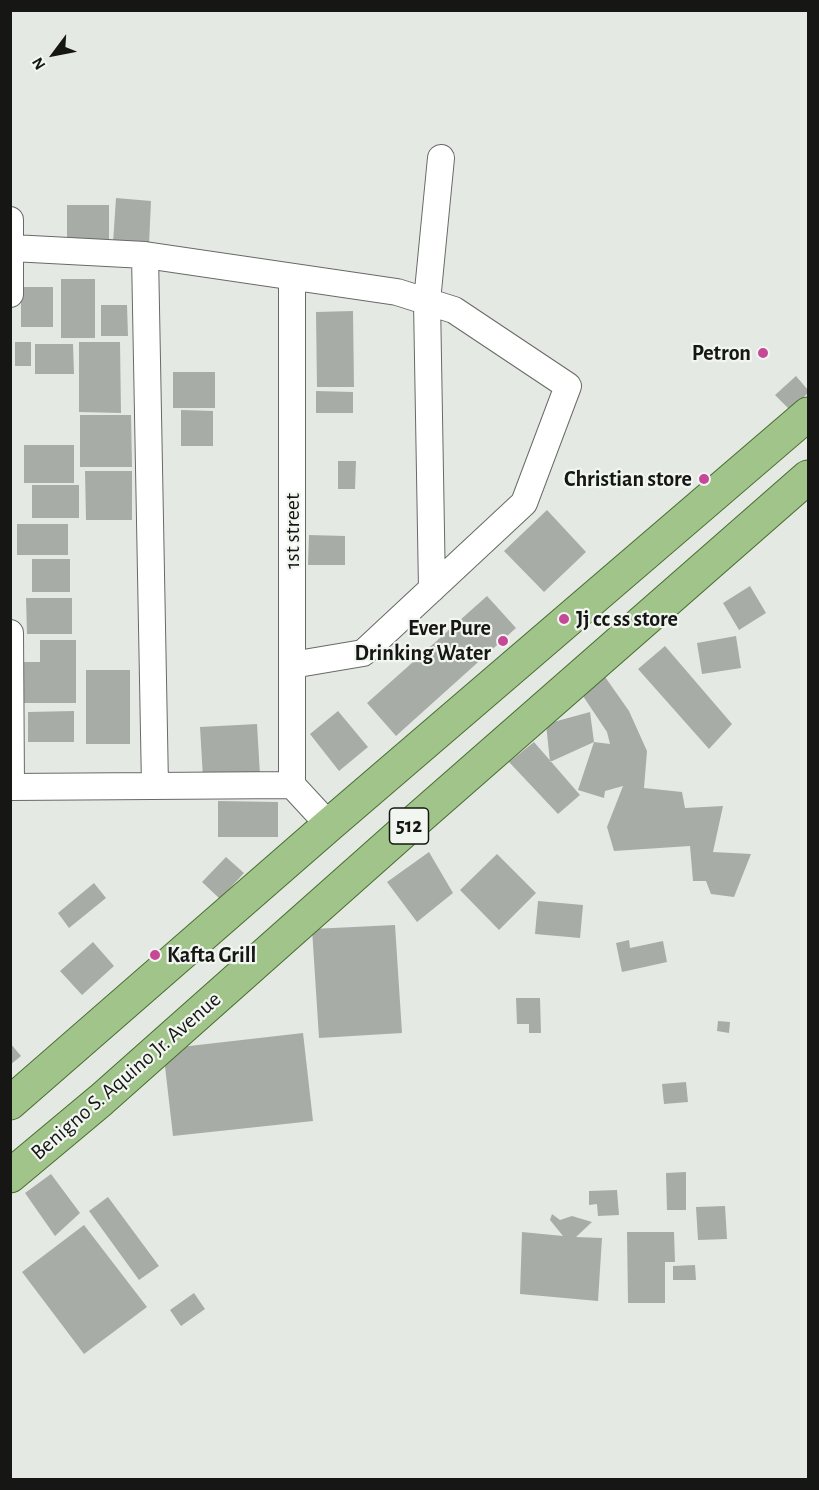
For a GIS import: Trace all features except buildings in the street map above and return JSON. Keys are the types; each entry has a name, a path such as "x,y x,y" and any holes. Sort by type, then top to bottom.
{"main road":[{"name":"512","path":"10,1103 329,825 808,414"},
{"name":"Benigno S. Aquino Jr. Avenue","path":"10,1176 101,1100 426,811 808,477"}],"street":[{"path":"432,589 427,301 441,158"},
{"path":"10,220 12,248 10,294"},
{"path":"12,248 145,255 397,292 454,310 568,386 524,503 363,653 292,665"},
{"path":"145,255 155,786"},
{"name":"1st street","path":"292,277 292,785"},
{"path":"10,633 11,787 292,785 329,825"}],"place":[{"name":"Petron","path":"763,353"},
{"name":"Christian store","path":"704,479"},
{"name":"Jj cc ss store","path":"564,619"},
{"name":"Ever Pure Drinking Water","path":"503,641"},
{"name":"Kafta Grill","path":"155,955"}]}
